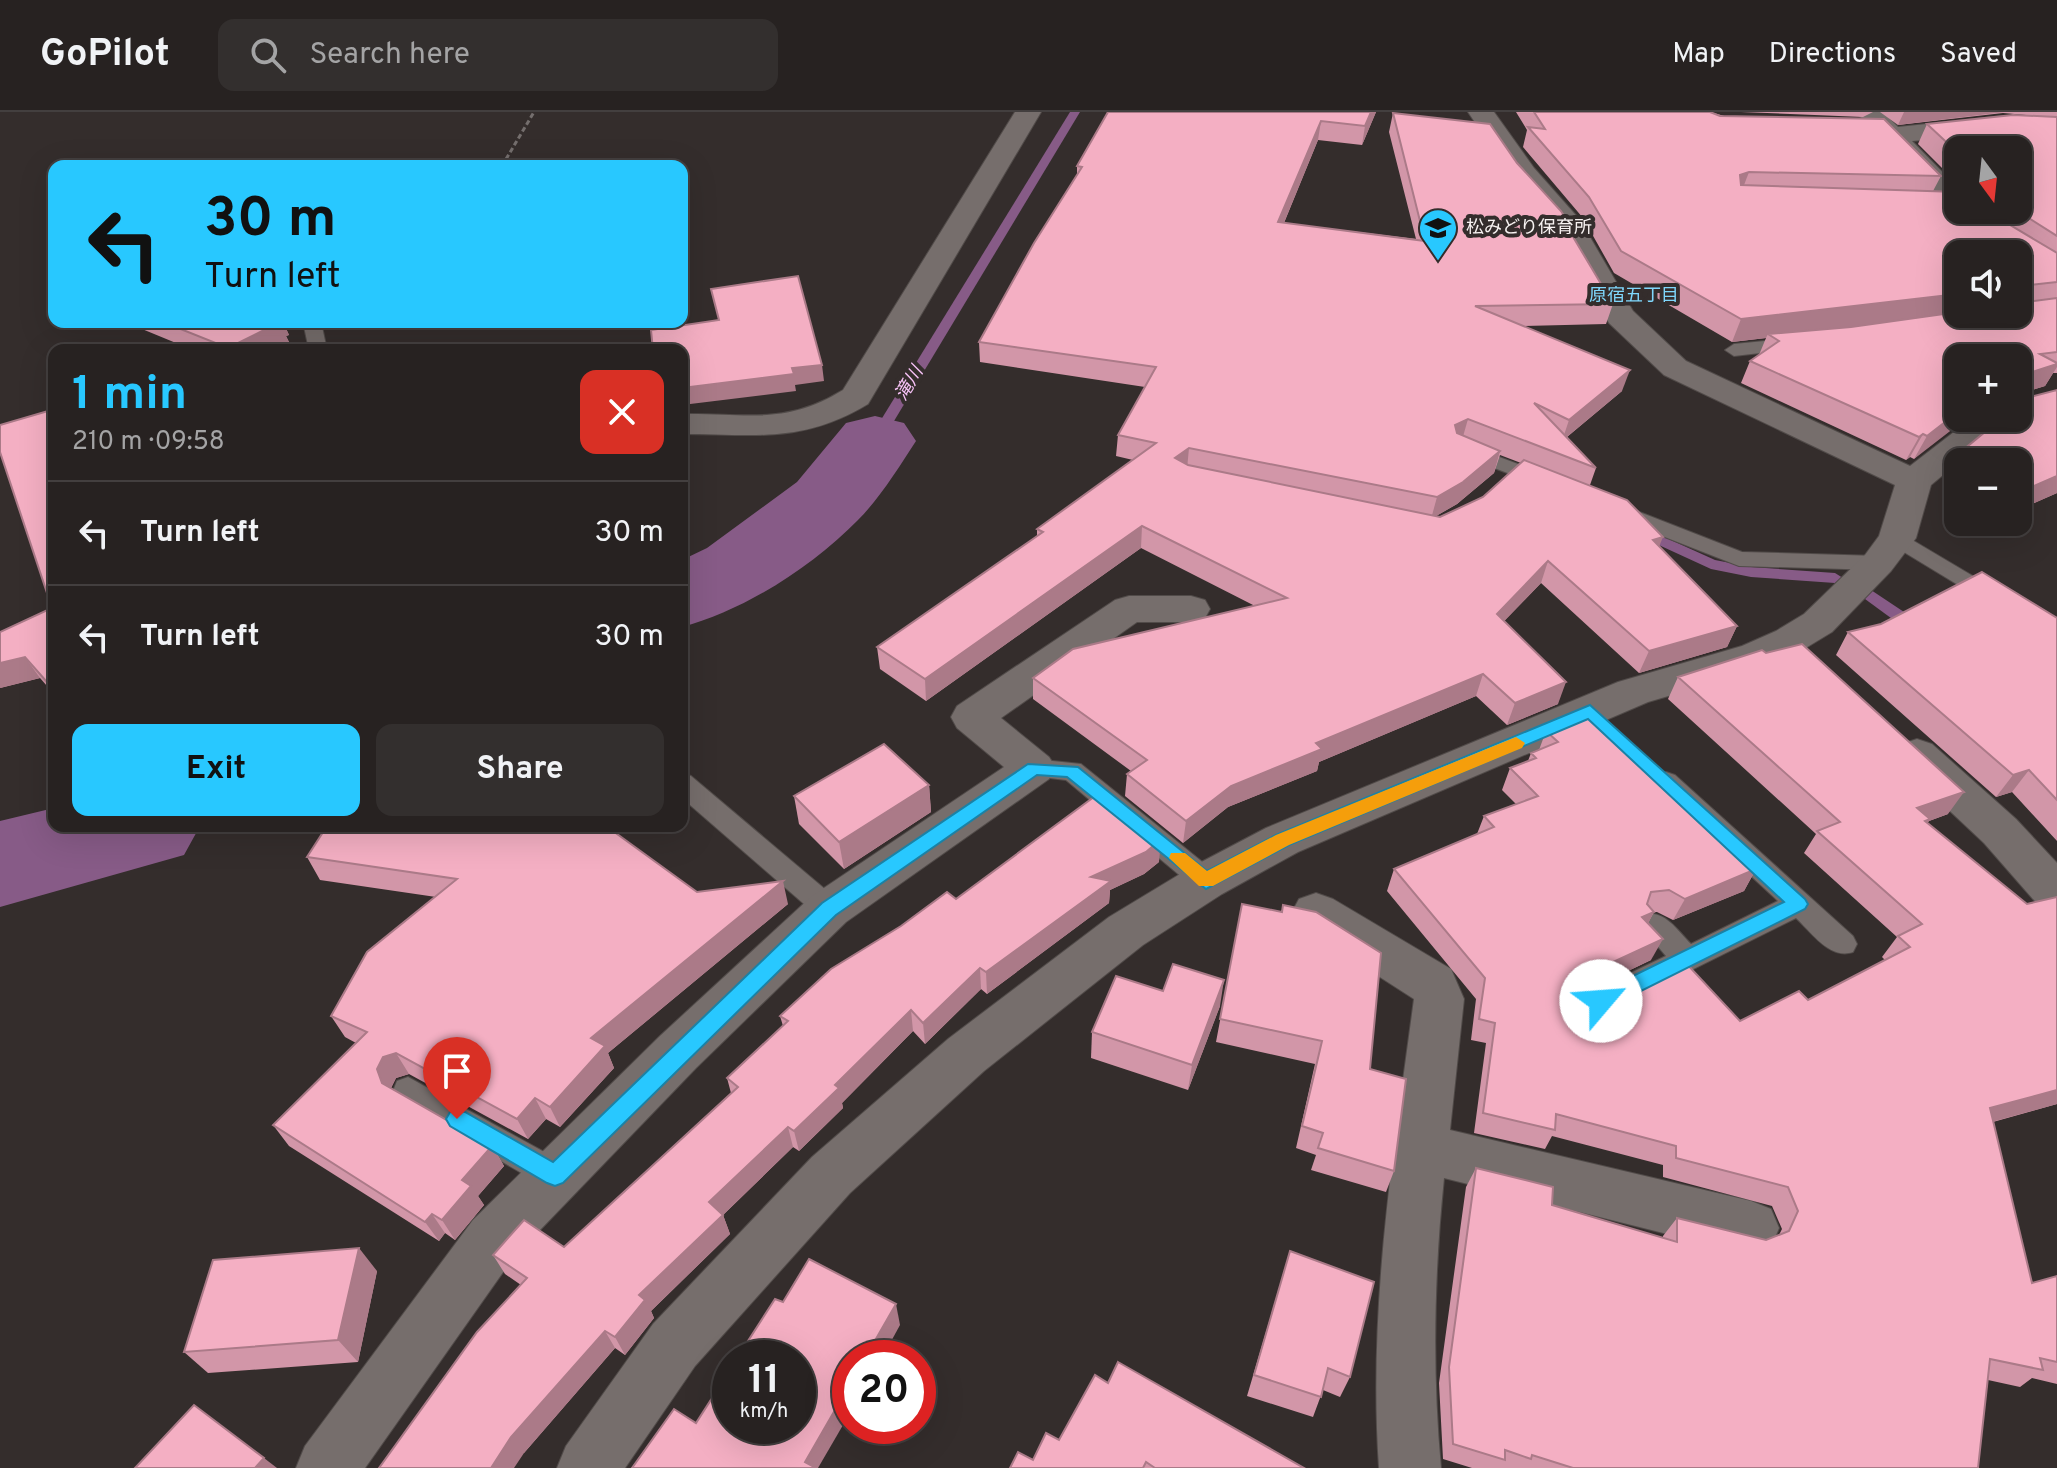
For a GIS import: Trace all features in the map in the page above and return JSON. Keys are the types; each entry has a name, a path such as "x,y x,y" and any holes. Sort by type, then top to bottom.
{"street":[{"path":"688,424 793,427 834,412 856,397 1028,112"},
{"path":"1481,112 1524,174 1570,226 1620,316 1646,345 1675,368 1914,481"},
{"path":"1873,126 2003,124 2057,127"},
{"path":"1873,126 1944,191"},
{"path":"588,1468 674,1345 831,1175 966,1055 1126,931 1206,881 1282,840 1602,722 1633,692 1756,656 1790,640 1818,623 1888,550 1914,481 1974,432"},
{"path":"327,1468 493,1239 555,1175 829,909 1034,768 972,717 1129,609 1191,609"},
{"path":"1790,640 1825,672"},
{"path":"1883,725 2000,831 2057,894"},
{"path":"1316,912 1434,984 1439,999 1424,1148 1408,1251 1404,1395 1410,1468"},
{"path":"1424,1148 1751,1228"}],"lane":[{"path":"1927,204 1944,206"},
{"path":"1734,350 1809,343"},
{"path":"1461,449 1571,492"},
{"path":"1491,490 1515,469"},
{"path":"1598,503 1739,559 1888,550 2057,637"},
{"path":"1648,765 1843,944"},
{"path":"1034,768 1072,771 1206,881"},
{"path":"688,788 829,909"},
{"path":"1601,1001 1799,904"},
{"path":"1652,923 1687,958"},
{"path":"408,1091 555,1175"}],"path":[{"path":"506,160 534,112"}],"building":[{"path":"1108,112 1371,112 1365,126 1321,121 1278,222 1425,241 1393,113 1490,124 1517,163 1561,211 1568,222 1563,220 1613,304 1475,306 1630,370 1569,420 1534,403 1596,468 1468,419 1455,425 1457,433 1500,451 1463,482 1437,497 1189,448 1175,458 1188,465 1440,517 1483,497 1524,460 1627,500 1663,537 1653,540 1737,626 1649,651 1548,561 1497,614 1566,682 1515,703 1483,674 1316,743 1322,749 1231,786 1186,821 1127,774 1147,760 1033,678 1073,649 1287,598 1142,526 925,679 877,647 1043,532 1037,529 1156,443 1118,435 1156,367 979,342 1034,243 1082,167 1077,166"},
{"path":"1534,112 1710,112 1720,116 1884,119 1941,176 1749,172 1740,175 1741,185 1944,192 1944,224 2008,224 2057,253 2057,282 2032,285 2032,240 1944,240 1944,296 1741,319 1621,251 1589,197 1528,127 1545,129"},
{"path":"2013,115 2057,117 2057,236 2032,220 2032,136 1944,136 1944,140 1927,124"},
{"path":"798,276 822,365 792,368 794,374 688,387 688,344 652,344 651,330 688,328 688,325 719,320 711,289"},
{"path":"2057,298 2057,352 2040,354 2057,364 2032,372 2032,344 1944,344 1944,423 1927,436 1923,434 1919,437 1750,361 1779,341 1768,334 1851,327 1944,314 1944,328 2032,328 2032,301"},
{"path":"178,328 268,328 236,344 218,344"},
{"path":"2057,390 2057,476 2032,487 2032,448 1966,448 1985,432 2032,432 2032,396"},
{"path":"48,411 48,596 0,452 0,425"},
{"path":"1982,572 2057,618 2057,800 2029,770 2013,775 1848,632 1881,624"},
{"path":"48,610 48,683 25,657 0,663 0,632"},
{"path":"1802,644 1964,792 1917,808 1930,819 1925,821 2027,904 2057,897 2057,1090 1990,1108 2032,1283 2057,1276 2057,1362 2040,1358 2043,1370 1990,1359 1978,1468 1573,1468 1505,1450 1505,1460 1453,1444 1449,1367 1476,1168 1553,1187 1552,1205 1677,1242 1677,1218 1766,1240 1789,1231 1798,1211 1788,1187 1676,1158 1676,1146 1556,1114 1555,1130 1483,1113 1495,1023 1479,1019 1485,978 1394,869 1494,827 1484,816 1538,796 1510,768 1536,758 1531,753 1558,742 1546,731 1595,710 1756,869 1685,899 1669,890 1651,892 1647,904 1654,912 1642,917 1663,939 1600,968 1594,979 1599,991 1611,995 1623,992 1685,962 1740,1021 1799,991 1808,1000 1910,947 1898,936 1922,924 1817,831 1840,822 1678,677 1762,650 1766,653"},
{"path":"884,744 929,785 839,842 794,796"},
{"path":"1102,791 1161,839 1146,852 1091,877 1111,881 986,972 980,968 923,1023 911,1010 835,1085 839,1088 794,1131 788,1127 709,1202 723,1215 639,1295 645,1300 615,1337 605,1331 511,1437 491,1468 379,1468 477,1332 527,1278 493,1255 524,1220 564,1247 738,1087 727,1078 788,1021 780,1016 831,969 901,926 947,892 956,899"},
{"path":"323,832 614,832 697,892 783,881 591,1038 605,1046 550,1107 535,1098 517,1119 396,1053 383,1057 377,1069 382,1083 492,1146 462,1180 471,1186 442,1220 432,1214 425,1222 273,1125 367,1032 331,1016 367,952 457,879 307,857"},
{"path":"1242,904 1282,912 1283,905 1316,912 1381,953 1370,1069 1406,1079 1394,1171 1318,1148 1323,1133 1302,1126 1322,1041 1220,1019"},
{"path":"1173,964 1224,980 1192,1065 1092,1032 1116,976 1163,991"},
{"path":"359,1248 338,1340 184,1352 213,1260"},
{"path":"1290,1251 1374,1282 1350,1377 1328,1368 1321,1397 1254,1375"},
{"path":"809,1259 896,1304 875,1340 832,1340 832,1415 816,1443 816,1340 749,1340 775,1299 783,1302"},
{"path":"1118,1362 1304,1468 1155,1468 1146,1462 1143,1468 1010,1468 1018,1452 1033,1460 1046,1433 1059,1440 1095,1375 1108,1383"},
{"path":"712,1398 712,1444 815,1444 805,1462 816,1468 632,1468 674,1409 696,1423"},
{"path":"194,1405 264,1458 255,1468 135,1468"}],"waterway":[{"name":"滝川","path":"875,441 1075,112"},
{"name":"滝川","path":"688,594 739,569 828,501 875,441"},
{"path":"1642,532 1711,564 1751,572 1835,578"},
{"path":"1871,595 1916,628"},
{"name":"滝川","path":"0,864 123,832"}],"slow traffic":[{"path":"1178,858 1206,881 1282,840 1516,743"}],"place":[{"name":"松みどり保育所","path":"1438,262"}],"district":[{"name":"原宿五丁目","path":"1634,296"}],"route":[{"path":"457,1119 555,1175 678,1052 829,909 1034,768 1072,771 1206,881 1282,840 1590,711 1799,904 1601,1001"}]}
